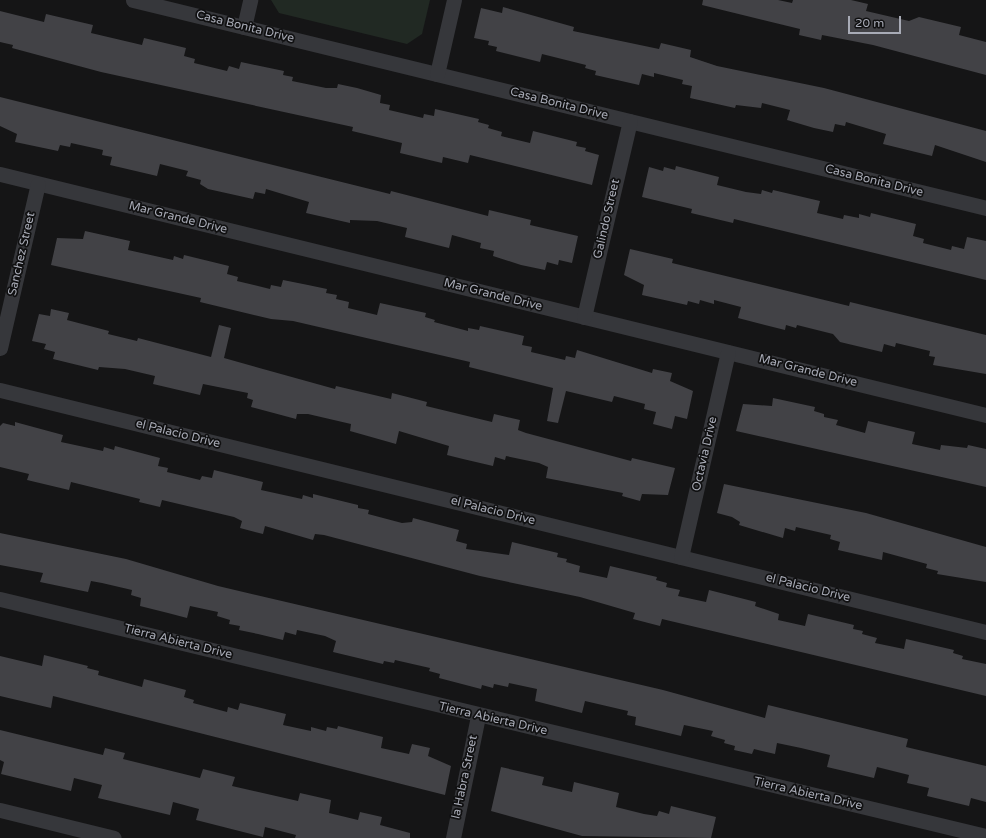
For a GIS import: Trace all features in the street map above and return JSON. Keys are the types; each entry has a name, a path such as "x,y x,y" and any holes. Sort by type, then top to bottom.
{"street":[{"name":"Casa Bonita Drive","path":"133,0 986,208"},
{"path":"244,27 250,0"},
{"path":"437,74 454,0"},
{"name":"Galindo Street","path":"584,317 630,121"},
{"name":"Mar Grande Drive","path":"0,174 986,415"},
{"name":"Sanchez Street","path":"0,348 38,184"},
{"name":"Octavia Drive","path":"681,557 728,352"},
{"name":"el Palacio Drive","path":"0,390 986,632"},
{"name":"Tierra Abierta Drive","path":"0,599 478,716 986,836"},
{"name":"la Habra Street","path":"453,838 478,716"},
{"path":"0,810 114,838"}],"shaded area":[{"path":"271,0 430,0 422,34 407,44 279,13"}],"building":[{"path":"703,0 778,0 792,3 793,0 851,0 868,4 866,11 909,21 919,17 961,27 959,35 986,42 986,75 873,45 822,35 821,40 799,35 800,29 702,5"},
{"path":"503,7 574,27 573,31 659,49 661,43 691,50 690,57 717,66 824,88 986,131 986,162 935,145 932,156 883,144 886,134 846,122 845,126 835,124 833,132 814,128 787,120 790,110 762,103 761,108 736,105 735,108 690,98 692,86 682,84 683,80 654,73 654,77 642,74 639,85 595,75 596,71 585,68 586,65 542,54 540,62 496,51 497,47 488,45 489,41 474,38 481,8 502,13"},
{"path":"0,11 44,22 46,14 93,25 91,33 142,45 144,38 186,48 184,56 195,59 194,63 227,71 229,66 239,69 241,62 284,71 283,75 293,77 292,81 326,88 337,88 338,84 357,88 381,95 380,103 390,105 389,110 423,118 424,114 434,116 435,109 479,119 478,122 489,125 488,128 502,132 501,136 530,143 533,131 577,142 576,146 586,148 585,151 599,155 592,185 470,155 468,163 443,157 442,163 400,153 402,143 352,131 353,127 101,72 12,48 13,45 0,42"},
{"path":"0,97 390,194 391,191 488,216 489,210 531,220 530,225 578,236 572,263 559,260 558,265 547,262 545,270 521,265 493,256 494,251 480,248 481,243 452,235 449,248 405,237 407,228 377,221 350,220 350,223 306,213 309,202 266,189 265,194 255,192 253,199 208,189 200,184 201,180 186,176 188,171 160,164 157,176 110,165 112,157 102,155 103,150 71,143 70,147 60,145 58,151 15,142 17,134 0,126"},
{"path":"676,166 719,177 717,185 761,194 762,190 772,193 773,190 820,201 817,213 843,219 844,215 859,218 859,214 870,217 871,213 916,224 913,236 924,239 923,243 951,250 952,246 964,249 967,237 986,241 986,280 734,219 733,223 691,213 692,209 642,197 649,167 663,171 664,167 675,170"},
{"path":"85,231 130,241 128,250 173,260 174,256 183,259 184,255 229,266 227,274 238,277 237,281 270,289 271,285 281,287 283,280 327,289 326,293 337,295 336,299 349,302 348,308 377,315 380,303 426,313 425,317 435,320 434,322 468,331 468,328 479,330 480,326 524,336 522,345 532,347 531,352 565,360 566,356 575,358 577,350 652,373 653,369 672,373 670,381 693,391 687,419 675,416 672,429 653,424 656,412 644,409 645,404 614,396 612,402 566,391 558,423 547,421 553,388 469,367 470,362 293,321 271,319 200,302 201,298 51,265 57,238 83,239"},
{"path":"630,249 673,259 672,263 849,306 850,302 986,335 986,374 933,365 935,357 929,356 930,351 896,343 895,347 884,344 882,352 840,342 833,334 797,325 796,328 786,325 785,330 738,318 741,307 714,300 714,304 700,300 699,304 688,301 687,305 642,295 644,285 624,275"},
{"path":"51,309 69,313 67,320 109,331 108,334 137,341 138,338 211,357 219,325 231,328 224,358 335,389 336,386 391,399 392,393 427,402 426,406 492,422 494,414 520,420 518,430 526,433 631,461 632,458 675,468 668,495 642,494 640,501 622,496 623,493 546,478 548,467 539,463 506,456 505,460 495,457 493,466 447,455 449,446 399,431 396,444 350,431 351,424 308,414 297,414 296,419 251,407 253,400 247,398 248,393 203,384 200,395 153,384 155,376 125,369 99,367 98,370 53,359 55,352 44,349 46,344 32,341 39,314 50,316"},
{"path":"773,398 815,407 814,411 824,414 824,417 838,420 836,425 865,433 868,421 915,432 912,444 940,450 941,445 967,448 968,445 986,449 986,487 736,431 743,404 772,406"},
{"path":"15,422 63,435 61,442 103,451 104,447 114,450 115,446 160,458 158,466 168,468 167,472 200,480 202,476 212,478 214,470 263,482 261,490 302,499 303,495 313,498 313,494 358,505 358,508 369,510 368,514 402,523 412,522 413,518 459,530 456,541 467,544 466,549 509,555 512,542 558,553 557,557 567,559 566,562 580,566 579,572 607,578 610,566 657,577 656,580 667,583 666,587 680,590 678,596 706,602 709,590 756,602 755,606 779,614 778,620 805,626 808,614 854,625 853,629 863,631 862,634 877,638 875,643 904,649 906,639 954,650 953,653 963,656 962,659 986,664 986,696 662,619 660,626 633,619 635,613 580,597 480,576 324,535 315,534 313,540 265,526 263,534 240,528 242,521 234,517 162,500 160,507 139,502 140,499 71,482 69,490 27,480 29,474 0,467 0,426 3,423 15,426"},
{"path":"724,484 866,513 986,547 986,582 937,574 938,571 926,568 927,564 883,552 882,560 838,550 840,542 830,539 831,535 796,527 795,531 785,528 783,538 739,525 740,522 732,517 717,513"},
{"path":"0,533 126,559 218,586 663,690 765,718 768,705 908,739 906,747 986,766 986,802 971,798 969,806 927,796 929,788 907,783 909,775 877,767 874,778 827,767 830,755 801,748 777,743 775,754 754,749 752,754 734,750 735,746 724,743 725,740 711,736 713,731 684,725 681,736 635,725 636,717 627,715 628,711 585,701 582,713 535,701 537,689 509,683 508,687 494,684 493,688 482,685 481,689 439,678 440,674 429,671 430,668 395,660 394,663 384,661 383,664 333,652 336,641 325,636 297,630 296,635 285,632 283,640 239,630 240,626 229,624 230,620 217,616 218,612 190,606 187,618 140,606 141,598 131,595 132,590 102,583 91,581 88,592 40,582 43,573 0,565"},
{"path":"44,655 88,666 87,668 99,671 98,675 142,687 144,679 186,690 184,697 194,700 193,703 227,712 228,707 238,710 240,703 286,714 283,725 311,731 311,727 326,731 327,727 337,729 338,726 383,737 381,748 409,754 412,744 430,748 428,756 451,766 445,795 53,696 51,708 0,696 0,656 42,666"},
{"path":"0,730 103,755 105,748 125,753 123,759 200,778 203,769 235,777 232,786 298,801 300,793 331,800 329,813 358,820 360,812 382,817 380,825 410,833 410,838 295,838 296,835 265,827 263,837 196,820 199,809 173,802 170,815 98,798 102,785 74,778 71,791 1,774 4,762 0,760"},
{"path":"501,767 544,777 542,785 572,792 574,782 619,793 616,807 644,814 657,816 659,811 669,814 671,806 716,817 711,838 582,836 491,811"}]}
